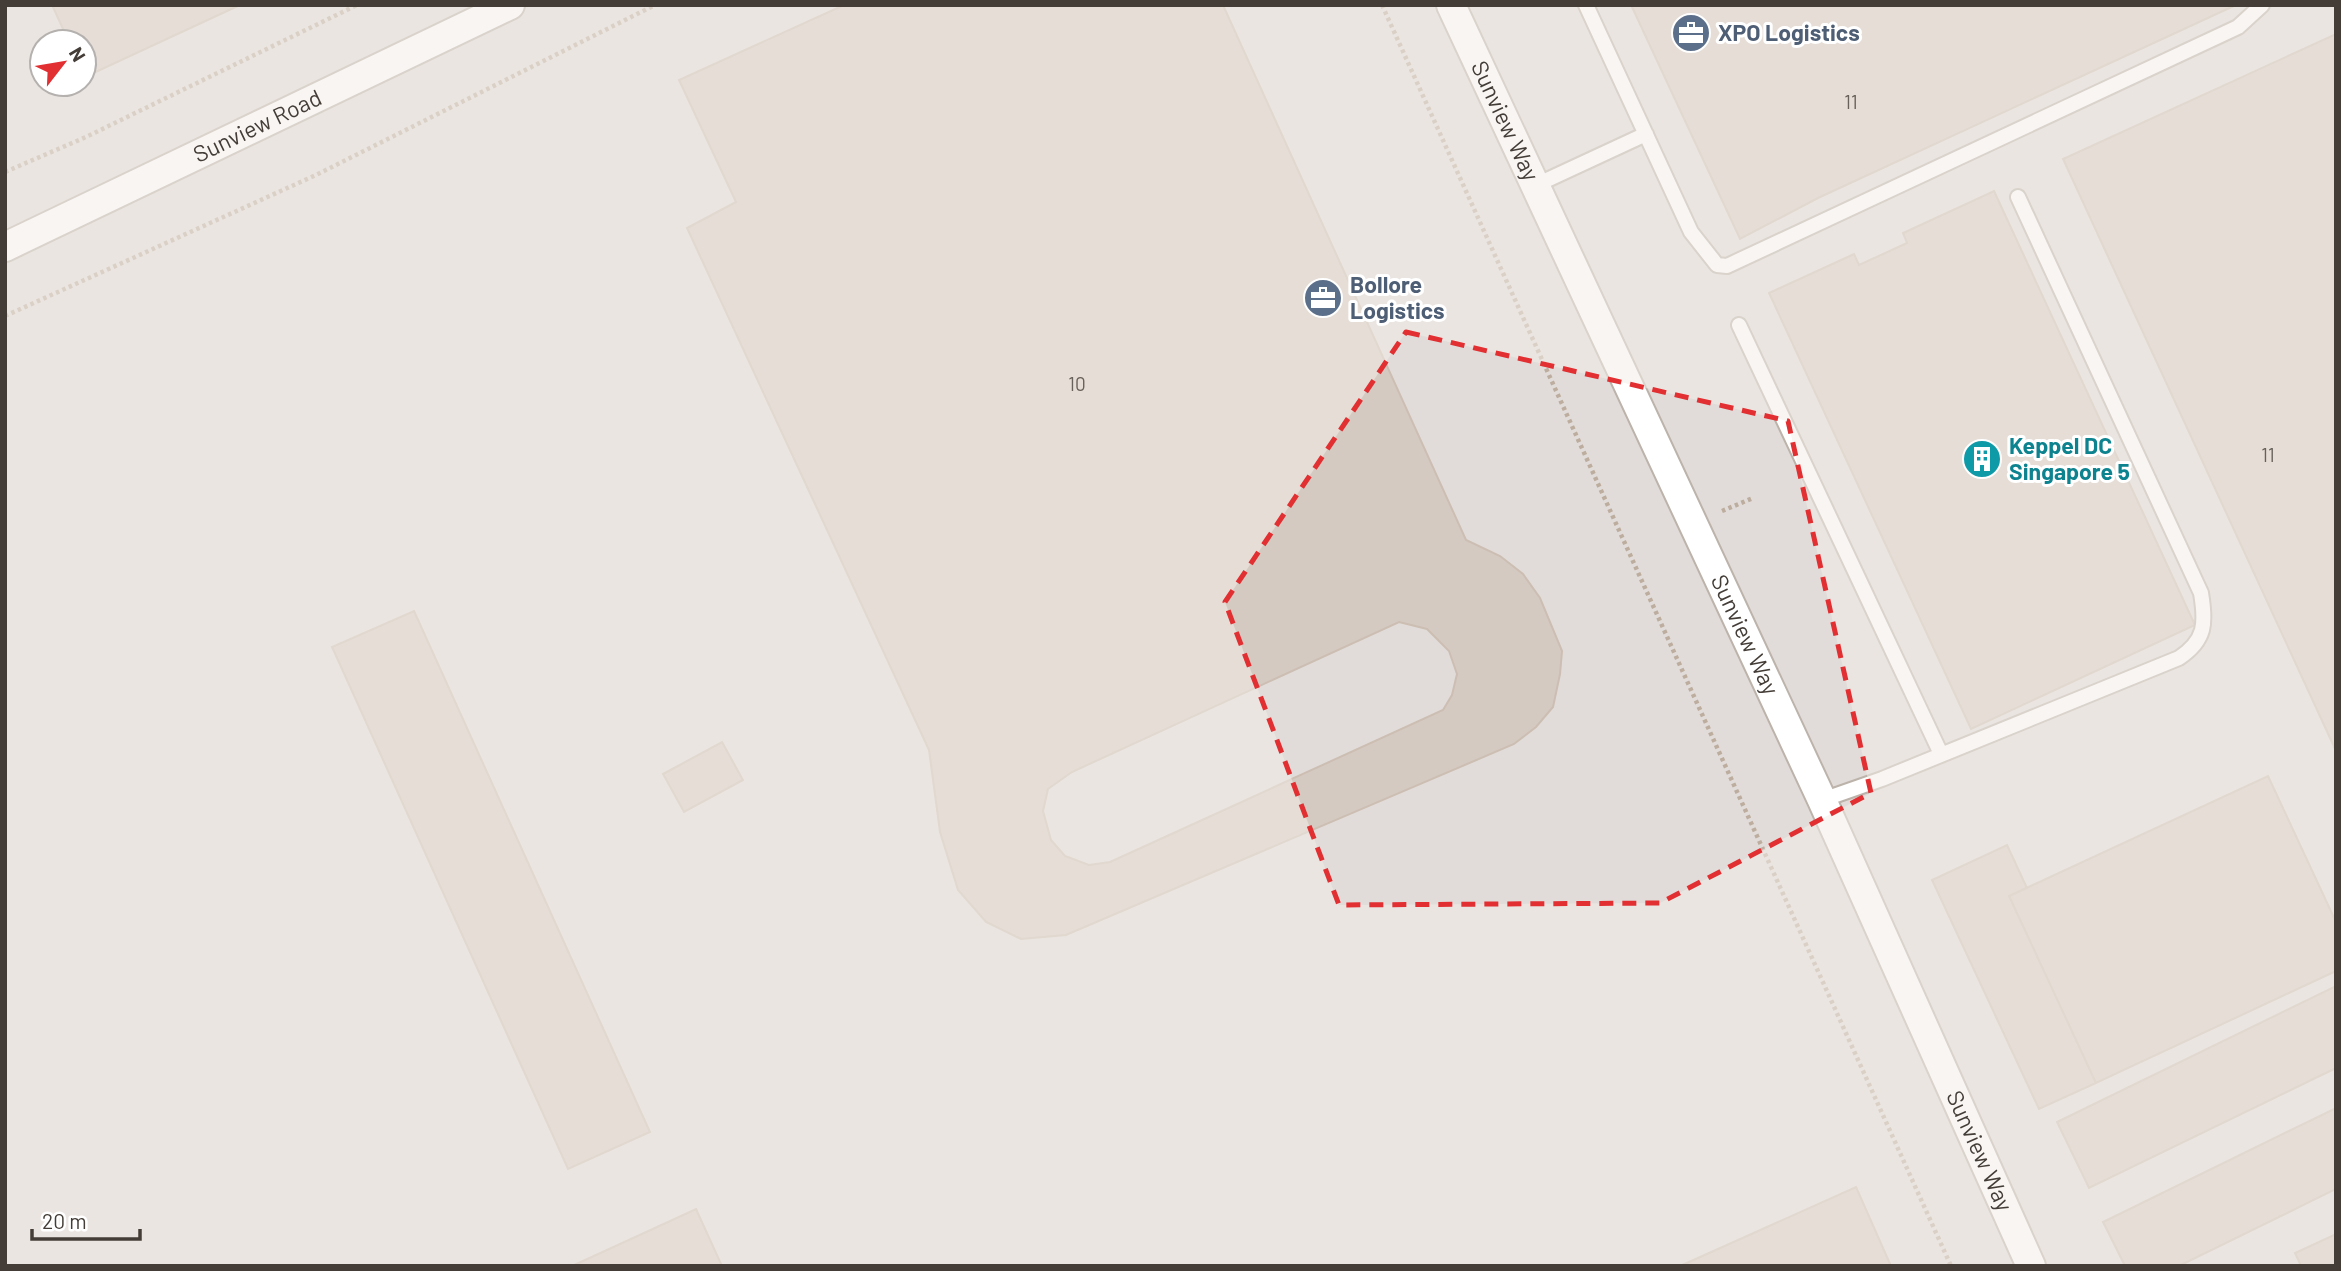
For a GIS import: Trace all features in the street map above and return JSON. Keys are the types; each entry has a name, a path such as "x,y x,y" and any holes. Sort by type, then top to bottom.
{"street":[{"name":"Sunview Road","path":"5,247 510,5"},
{"name":"Sunview Way","path":"1451,5 1822,800 2031,1266"}],"lane":[{"path":"1586,5 1691,232 1717,265 1727,267 2238,27 2262,5"},
{"path":"1534,186 1646,134"},
{"path":"1822,800 1882,779 2179,658 2193,649 2201,635 2204,614 2201,593 2018,197"},
{"path":"1739,325 1941,754"}],"path":[{"path":"5,172 86,137 357,5"},
{"path":"5,316 316,175 655,5"},
{"path":"1382,5 1951,1266"}],"highlighted area":[{"path":"1406,332 1788,421 1871,793 1660,903 1339,905 1225,602"}],"shaded area":[{"path":"5,5 2336,5 2336,1266 5,1266"}],"building":[{"path":"52,5 240,5 98,71 98,28 63,28"},
{"path":"844,5 1223,5 1466,540 1500,556 1523,574 1540,598 1562,651 1553,707 1536,727 1514,744 1066,935 1021,939 986,922 958,890 940,832 929,750 687,228 736,202 679,80","holes":["1399,622 1427,629 1449,651 1457,674 1452,695 1443,710 1110,862 1089,865 1065,856 1051,840 1043,811 1048,789 1072,772"]},
{"path":"1631,5 2236,5 1818,198 1740,239"},
{"path":"2336,34 2336,751 2063,159"},
{"name":"Keppel DC Singapore 5","path":"1994,191 2195,625 1971,729 1769,293 1854,254 1859,265 1907,243 1903,233"},
{"path":"414,611 650,1132 568,1169 332,647"},
{"path":"722,742 743,780 684,812 663,774"},
{"path":"2268,776 2336,922 2336,971 2096,1083 2009,896"},
{"path":"2007,845 2027,888 2009,896 2096,1083 2039,1109 1932,880"},
{"path":"2336,986 2336,1068 2089,1188 2057,1122"},
{"path":"2336,1108 2336,1189 2179,1266 2125,1266 2103,1222"},
{"path":"1856,1187 1891,1266 1680,1266"},
{"path":"696,1209 722,1266 572,1266"},
{"path":"2336,1234 2336,1266 2301,1266 2295,1253"}],"place":[{"name":"XPO Logistics","path":"1691,33"},
{"name":"Bollore Logistics","path":"1323,298"},
{"name":"Keppel DC Singapore 5","path":"1982,459"}]}
